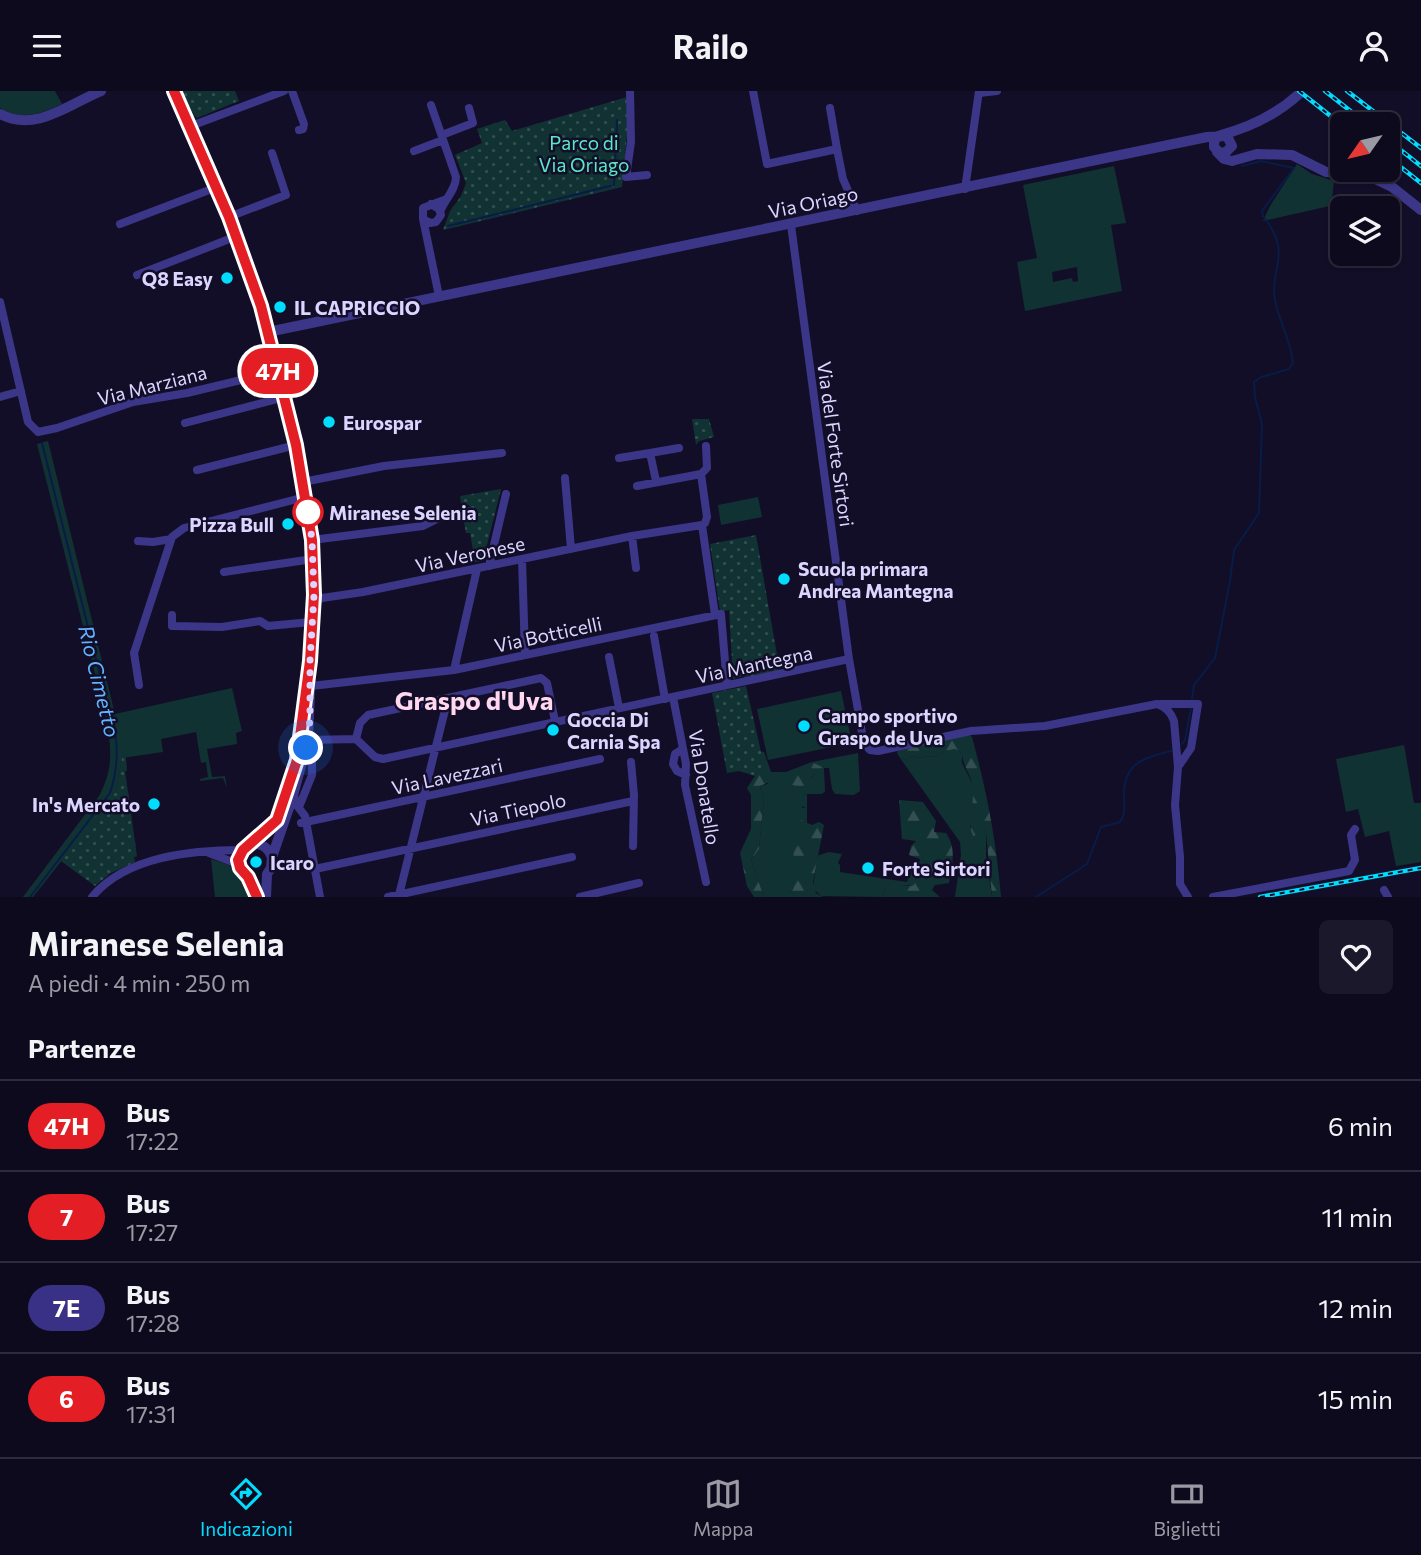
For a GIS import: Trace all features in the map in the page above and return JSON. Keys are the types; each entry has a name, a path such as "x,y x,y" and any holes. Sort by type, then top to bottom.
{"street":[{"path":"0,114 17,120 35,120 101,91"},
{"path":"191,126 284,91"},
{"path":"292,91 304,124 299,131"},
{"path":"630,91 631,142 626,177 647,175"},
{"path":"753,91 767,164 837,149"},
{"path":"965,189 979,92 997,91"},
{"path":"175,93 237,236 268,332 296,445 312,540 313,601 308,740 280,813 269,829"},
{"path":"1225,138 1228,151 1223,153 1216,149 1214,139 1225,138 1272,115 1299,94"},
{"path":"428,244 430,230 457,180 431,105"},
{"path":"414,151 473,123 469,108"},
{"path":"830,108 843,179 857,211"},
{"path":"1225,138 1238,151 1248,155 1292,155 1326,172 1376,179 1392,187 1421,210"},
{"name":"Via Oriago","path":"268,332 1195,141 1225,138"},
{"name":"Via Oriago","path":"1195,141 1216,149 1227,160 1248,155"},
{"path":"229,217 286,195 272,153"},
{"path":"120,224 217,187"},
{"path":"439,296 423,208 444,200"},
{"path":"431,204 440,212"},
{"path":"423,219 427,223 436,222"},
{"name":"Via del Forte Sirtori","path":"791,225 849,659 861,738 867,748 875,751 971,731 1045,726 1157,704 1193,704 1191,748 1178,767"},
{"path":"137,275 237,236"},
{"name":"Via Marziana","path":"0,302 28,422 33,429 43,432 133,402 187,393 278,371"},
{"path":"0,397 21,391"},
{"path":"185,423 285,397"},
{"path":"197,470 296,445"},
{"path":"637,486 701,474 707,468 705,446"},
{"path":"619,458 679,448"},
{"path":"303,482 384,466 502,453"},
{"path":"650,453 656,481"},
{"path":"701,474 707,517 702,525 715,615 721,614 727,685"},
{"path":"565,478 571,549"},
{"path":"489,566 506,494"},
{"path":"138,541 171,539 184,528 305,497"},
{"path":"312,540 423,526 439,518 468,511"},
{"name":"Via Veronese","path":"313,601 632,536 702,525"},
{"path":"632,536 636,568"},
{"path":"139,685 134,653 171,539"},
{"path":"224,572 313,559"},
{"path":"522,559 525,654"},
{"path":"454,670 477,569"},
{"path":"172,615 172,627 222,627 260,621 268,626 311,622"},
{"name":"Via Botticelli","path":"311,686 454,670 715,615"},
{"path":"653,636 669,698"},
{"path":"609,657 619,708"},
{"name":"Via Mantegna","path":"356,739 379,759 849,659"},
{"path":"310,661 301,758 294,792 297,809 305,824 320,897"},
{"path":"308,740 356,739 360,723 368,716 543,678 547,683 555,721"},
{"path":"399,895 448,698"},
{"name":"Via Donatello","path":"669,698 683,749 685,785 706,882"},
{"name":"Via del Forte Sirtori","path":"1157,704 1171,714 1178,767 1175,805 1180,844 1180,884 1188,897"},
{"path":"304,719 305,739 308,740"},
{"path":"266,897 267,874 281,829 297,809 313,768 312,761 301,758"},
{"name":"Via Lavezzari","path":"281,829 290,823 305,824 600,759"},
{"path":"631,762 633,846"},
{"name":"Via Tiepolo","path":"315,869 633,801"},
{"path":"239,864 246,847 297,809"},
{"path":"1213,897 1349,871 1355,860 1351,835 1355,829"},
{"path":"92,897 111,879 129,869 173,857 262,845 269,850 272,857"},
{"path":"203,852 239,864 257,897"},
{"path":"388,897 572,857"},
{"path":"248,877 256,879 267,874"},
{"path":"580,897 639,883"}],"green space":[{"path":"0,91 55,91 62,104 31,115 16,114 0,108"},
{"path":"181,91 235,91 239,101 197,118"},
{"name":"Parco di Via Oriago","path":"627,97 629,113 622,187 443,230 466,183 455,155 482,143 477,129 505,120 512,131"},
{"path":"1297,164 1312,174 1334,182 1330,206 1263,221"},
{"path":"1114,166 1126,223 1111,225 1122,291 1025,311 1017,262 1037,258 1023,185","holes":["1077,267 1078,281 1073,282 1072,278 1053,282 1052,272"]},
{"path":"692,419 709,419 714,437 699,441 696,445"},
{"path":"48,441 115,714 232,688 242,731 236,733 237,744 207,749 212,777 225,776 227,788 223,778 200,781 208,777 206,762 201,763 196,732 161,739 163,752 122,758 116,790 108,802 33,897 23,897 99,796 110,765 105,713 37,444"},
{"path":"501,489 483,561 475,562 470,533 466,533 463,517 470,516 473,511 469,505 462,509 460,496"},
{"path":"758,497 762,517 721,525 718,505"},
{"path":"756,535 780,672 745,680 744,676 733,679 729,610 720,612 710,544"},
{"path":"746,686 764,765 755,776 739,771 727,773 712,693"},
{"name":"Campo sportivo Graspo de Uva","path":"841,691 852,743 768,760 757,709"},
{"path":"968,734 972,737 986,797 1001,897 992,897 986,832 973,836 971,830 973,785 962,753 955,749 944,751 935,757 911,756 906,760 900,758 897,753"},
{"path":"1404,745 1414,803 1421,803 1421,862 1396,866 1389,831 1365,837 1358,809 1346,812 1336,759"},
{"path":"955,749 962,753 962,763 974,787 970,828 986,831 986,856 992,897 955,897 961,855 960,842 900,758 906,760 911,756 935,757 944,751"},
{"path":"757,751 764,752 771,772 786,772 812,762 822,767 821,773 815,773 812,777 817,785 816,789 804,791 807,807 796,806 794,801 798,797 794,792 797,786 787,784 784,780 781,785 767,783 760,786 764,797 759,849 751,860 764,897 754,897 747,886 740,853 751,829 751,795 747,788 755,776"},
{"path":"858,753 860,791 854,795 835,794 829,768 824,768 825,792 807,794 807,823 792,891 786,894 786,897 764,897 751,860 759,849 764,797 760,786 784,779 798,786 802,808 806,807 804,791 815,773 821,773 821,767 812,762"},
{"path":"126,757 125,771 137,856 134,857 135,862 111,873 95,886 61,861 116,790 122,758"},
{"path":"899,800 923,802 936,821 934,832 946,833 952,845 949,883 935,885 932,890 940,897 883,897 886,887 914,885 920,859 909,855 911,846 916,841 902,839"},
{"path":"801,820 812,825 819,822 824,825 813,882 816,893 823,897 786,897 786,894 792,891 794,881 794,836"},
{"path":"829,852 842,854 838,863 840,872 907,882 911,874 910,864 919,865 914,885 886,887 883,897 821,896 813,888 817,859 819,855"},
{"path":"211,859 229,865 254,897 215,897"}],"waterway":[{"path":"448,226 614,185 617,120"},
{"path":"1192,699 1194,685 1215,658 1234,550 1259,513 1262,424 1254,382 1261,377 1289,369 1293,363 1274,292 1279,252 1277,242 1262,211 1294,168 1261,161 1242,166"},
{"name":"Rio Cimetto","path":"30,897 110,793 117,753 116,739 42,443"},
{"path":"1182,744 1191,708"},
{"path":"1036,897 1087,864 1101,827 1120,822 1124,813 1127,776 1137,763 1171,751"}],"railway":[{"path":"1299,91 1330,116"},
{"path":"1325,91 1352,112"},
{"path":"1347,91 1421,148"},
{"path":"1400,149 1421,166"},
{"path":"1400,166 1421,183"},
{"path":"1260,897 1421,868"}],"bus line":[{"name":"47H","path":"174,91 229,217 261,306 296,445 312,540 314,595 310,661 297,760 277,820 243,850 238,860 257,897"}],"place":[{"name":"Q8 Easy","path":"227,278"},
{"name":"IL CAPRICCIO","path":"280,307"},
{"name":"Eurospar","path":"329,422"},
{"name":"Miranese Selenia","path":"308,512"},
{"name":"Pizza Bull","path":"288,524"},
{"name":"Scuola primara Andrea Mantegna","path":"784,579"},
{"name":"Campo sportivo Graspo de Uva","path":"804,726"},
{"name":"Goccia Di Carnia Spa","path":"553,730"},
{"name":"In's Mercato","path":"154,804"},
{"name":"Icaro","path":"256,862"},
{"name":"Forte Sirtori","path":"868,868"}],"district":[{"name":"Graspo d'Uva","path":"474,699"}],"route":[{"path":"306,748 310,720 311,622 314,595 308,512"}]}
